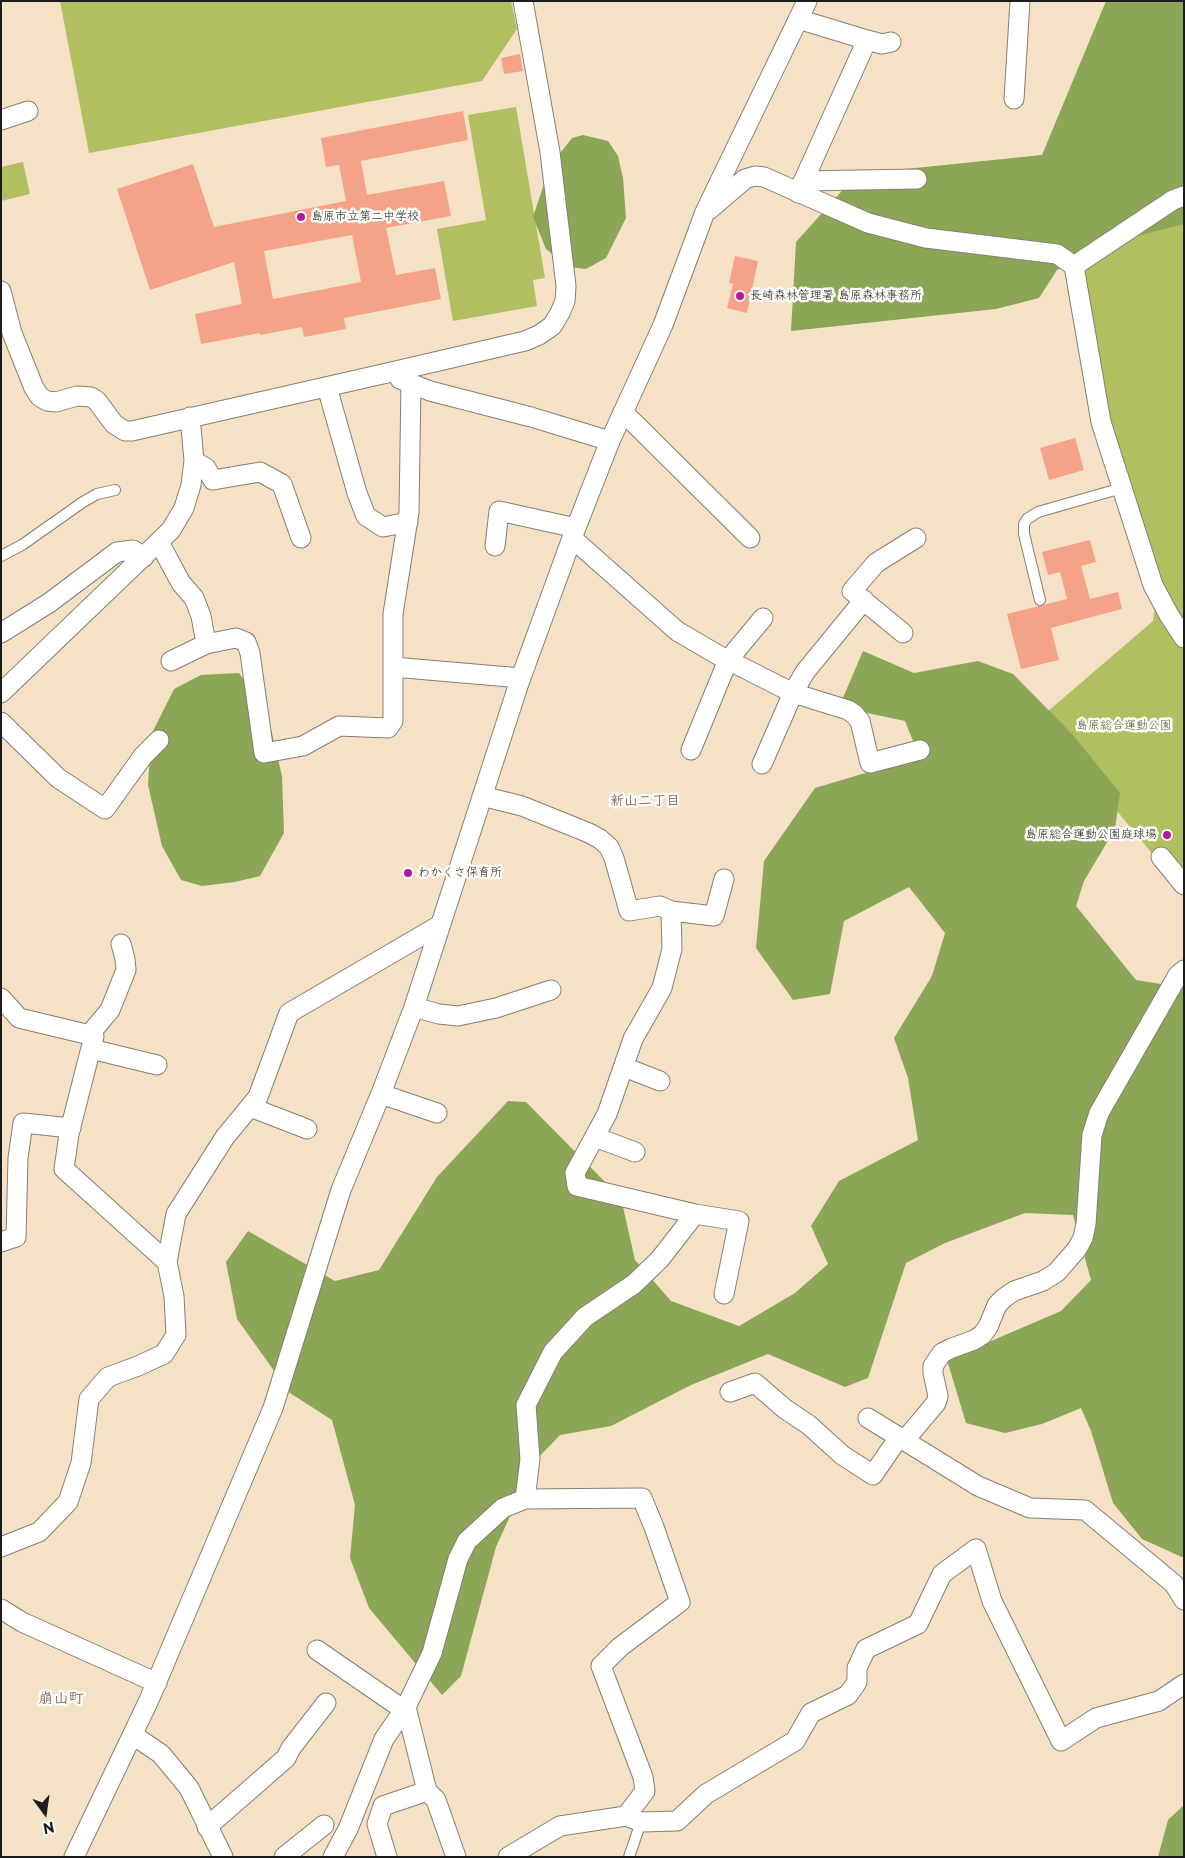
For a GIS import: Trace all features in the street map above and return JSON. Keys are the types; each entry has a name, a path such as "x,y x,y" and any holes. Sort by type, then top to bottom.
{"street":[{"path":"1,291 7,337 40,397 47,401 56,402 77,396 91,397 97,401 114,424 125,431 327,387 524,341 540,335 552,326 560,313 565,301 566,286 550,152 523,1"},
{"path":"74,1857 157,1683 274,1408 341,1190 381,1094 414,1007 521,678 610,441 663,325 705,212 807,1"},
{"path":"1014,99 1020,1"},
{"path":"798,19 882,44 891,42"},
{"path":"801,187 867,40"},
{"path":"1,120 28,111"},
{"path":"705,212 716,205 745,179 755,176 764,177 801,187 868,223 926,238 1057,254 1074,266 1101,422 1153,585 1168,615 1184,638"},
{"path":"801,187 917,179"},
{"path":"1074,266 1173,200 1184,196"},
{"path":"387,373 430,391 531,417 610,441"},
{"path":"171,660 206,644 236,638 246,642 250,654 264,753 302,746 339,726 388,728 393,721 393,614 410,512 411,383"},
{"path":"327,387 357,493 366,516 383,527 408,522"},
{"path":"624,412 750,538"},
{"path":"1,693 171,530 184,508 191,485 194,461 190,417"},
{"path":"194,461 206,468 213,480 260,472 282,484 301,538"},
{"path":"496,546 499,511 574,533 677,631 728,660 793,693 848,710 854,714 860,721 870,763 920,750"},
{"path":"903,633 852,591 876,563 916,538"},
{"path":"159,542 181,583 194,598 201,616 206,644"},
{"path":"1,633 49,603 118,552 133,550 144,557"},
{"path":"762,764 793,693 805,672 864,600"},
{"path":"691,750 728,660 763,618"},
{"path":"393,667 521,678"},
{"path":"1,722 58,778 105,809 143,756 159,740"},
{"path":"482,796 522,806 600,839 609,847 614,858 629,912 660,906 672,911 714,916 724,878"},
{"path":"1162,857 1184,884"},
{"path":"672,911 672,949 662,988 633,1038 607,1114 575,1174 577,1186 695,1214 739,1221 724,1294"},
{"path":"1,1547 39,1532 68,1502 81,1463 89,1399 108,1377 164,1354 176,1335 174,1296 167,1262 176,1214 225,1136 258,1097 289,1013 440,924"},
{"path":"121,944 126,970 110,1010 90,1042 64,1169 167,1262"},
{"path":"730,1392 755,1383 785,1409 809,1425 842,1455 873,1475 901,1439 936,1403 938,1396 933,1366 942,1353 982,1335 988,1327 997,1305 1004,1298 1014,1291 1043,1281 1057,1272 1077,1249 1083,1238 1086,1224 1092,1134 1099,1113 1178,975 1184,970"},
{"path":"414,1007 438,1014 458,1016 496,1008 551,990"},
{"path":"1,998 19,1018 157,1066"},
{"path":"624,1067 660,1081"},
{"path":"381,1094 438,1113"},
{"path":"250,1107 307,1129"},
{"path":"1,1242 16,1237 18,1158 23,1123 71,1128"},
{"path":"595,1137 635,1152"},
{"path":"525,1499 530,1459 526,1405 553,1352 586,1317 634,1284 660,1258 695,1214"},
{"path":"868,1418 978,1486 1030,1508 1085,1510 1174,1584 1184,1600"},
{"path":"333,1857 348,1829 384,1739 405,1708 432,1653 458,1559 467,1541 503,1508 525,1499 642,1498 680,1602 620,1647 601,1666 643,1777 645,1791 634,1819"},
{"path":"508,1857 560,1826 634,1819 677,1821 706,1794 795,1741 811,1713 848,1695 857,1682 857,1668 866,1650 918,1624 942,1574 976,1549 992,1601 1061,1741 1096,1718 1159,1701 1184,1684"},
{"path":"1,1609 22,1622 157,1683"},
{"path":"317,1650 405,1708 427,1791 436,1800 456,1857"},
{"path":"207,1826 286,1758 291,1748 326,1703"},
{"path":"133,1735 161,1754 189,1788 223,1857"},
{"path":"387,1857 377,1824 382,1806 427,1791"},
{"path":"284,1857 324,1825"}],"lane":[{"path":"1040,600 1024,529 1027,519 1038,512 1122,488"},
{"path":"1,556 22,545 83,502 97,494 115,490"},
{"path":"629,1857 634,1819"}],"green space":[{"path":"60,1 511,1 517,29 482,81 89,153"},
{"path":"1106,1 1184,1 1184,224 1110,243 1057,270 1039,298 996,309 791,331 796,242 857,174 1042,155"},
{"path":"516,107 545,278 533,280 537,306 453,321 437,229 486,220 468,115"},
{"path":"583,135 608,141 618,156 623,178 626,218 606,258 586,269 568,267 546,249 533,217 550,166 572,138"},
{"path":"23,162 30,194 1,201 1,167"},
{"name":"島原総合運動公園","path":"1184,201 1184,892 1040,718 1153,621 1158,581 1109,414 1084,279 1085,272 1090,264"},
{"path":"863,651 914,673 978,661 1013,674 1073,735 1120,793 1115,829 1084,881 1076,906 1136,980 1179,987 1184,986 1184,1558 1142,1539 1113,1503 1091,1431 1081,1408 1042,1424 1005,1433 966,1423 947,1360 1061,1311 1091,1280 1073,1215 1025,1213 945,1243 906,1263 868,1378 845,1387 768,1354 691,1385 611,1426 560,1435 535,1461 496,1547 461,1676 442,1695 369,1608 350,1558 355,1505 332,1420 290,1393 237,1319 226,1262 248,1231 335,1281 379,1270 437,1177 508,1101 526,1102 621,1198 635,1260 671,1301 739,1326 795,1293 828,1264 811,1226 839,1181 918,1140 908,1078 894,1038 932,976 945,933 909,887 844,921 830,994 793,1000 756,948 764,861 815,788 899,763 915,746 905,721 839,707"},
{"path":"239,673 267,712 282,776 284,833 260,876 235,882 202,886 181,880 162,846 148,785 151,735 174,689 201,675"},
{"path":"1184,1805 1184,1857 1158,1857 1168,1820"}],"building":[{"path":"520,54 523,71 504,74 501,58"},
{"path":"463,111 468,140 361,161 367,195 444,181 451,216 386,228 396,275 435,268 441,299 344,318 346,329 304,337 302,327 201,344 195,314 242,304 234,262 150,290 117,189 193,164 214,227 346,201 339,165 326,167 321,138","holes":["352,235 361,282 273,299 264,251"]},
{"name":"長崎森林管理署 島原森林事務所","path":"735,256 758,261 747,313 727,308 733,284 729,283"},
{"path":"1075,438 1084,470 1049,480 1040,448"},
{"path":"1090,540 1096,562 1081,566 1090,599 1118,592 1122,609 1051,628 1059,660 1021,669 1007,614 1067,599 1060,572 1048,575 1042,552"}],"place":[{"name":"島原市立第二中学校","path":"301,217"},
{"name":"長崎森林管理署 島原森林事務所","path":"740,296"},
{"name":"島原総合運動公園庭球場","path":"1167,835"},
{"name":"わかくさ保育所","path":"408,873"}],"district":[{"name":"新山二丁目","path":"645,801"},
{"name":"崩山町","path":"61,1699"}]}
